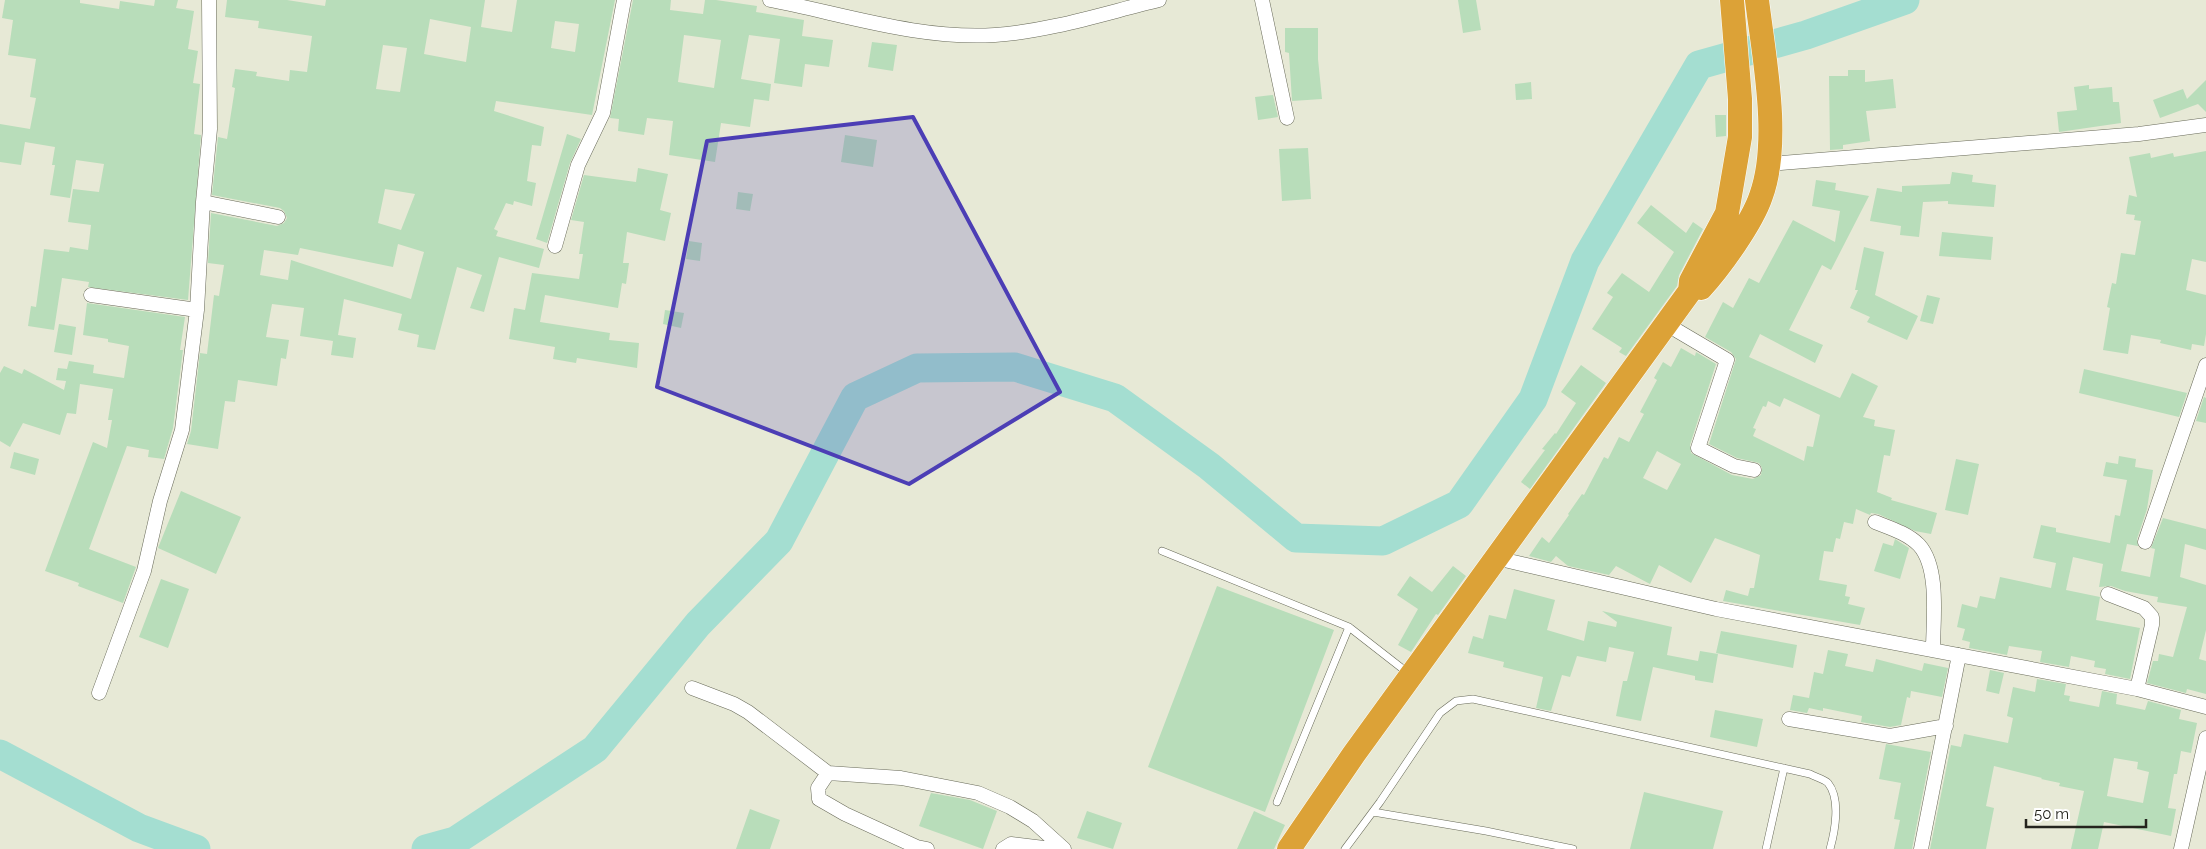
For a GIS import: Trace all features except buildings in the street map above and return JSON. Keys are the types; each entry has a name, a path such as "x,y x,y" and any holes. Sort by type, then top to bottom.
{"highway":[{"path":"1289,849 1354,754 1690,291 1691,281 1727,213 1740,137 1740,99 1732,0"},
{"path":"1690,291 1701,288 1754,213 1762,196 1769,164 1769,96 1757,0"}],"street":[{"path":"100,693 144,571 160,501 182,430 197,310 210,100 209,0"},
{"path":"555,246 578,165 603,113 624,0"},
{"path":"770,0 874,23 941,33 994,35 1052,28 1159,0"},
{"path":"1262,0 1287,118"},
{"path":"1769,164 2139,134 2206,125"},
{"path":"203,202 278,217"},
{"path":"91,295 197,310"},
{"path":"1666,324 1727,360 1698,448 1734,466 1754,470"},
{"path":"2145,542 2206,365"},
{"path":"1875,522 1903,533 1920,546 1931,570 1933,650"},
{"path":"1496,558 1716,610 2137,689 2206,707"},
{"path":"2108,594 2144,608 2152,617 2152,625 2137,689"},
{"path":"1921,849 1959,655"},
{"path":"692,688 734,704 748,712 828,773 901,778 978,793 1010,807 1033,821 1064,849"},
{"path":"1788,720 1890,736 1946,726"},
{"path":"2181,849 2206,738"},
{"path":"828,773 818,788 819,799 845,814 926,849"},
{"path":"1003,849 1011,844 1052,849"}],"lane":[{"path":"1162,551 1349,627 1411,676"},
{"path":"1277,802 1349,627"},
{"path":"1345,849 1373,812 1440,713 1456,701 1473,699 1810,774 1827,782 1834,793 1835,814 1830,849"},
{"path":"1766,849 1784,768"},
{"path":"1373,812 1486,831 1573,849"}],"highlighted area":[{"path":"913,117 1060,392 909,484 657,387 707,141"}],"waterway":[{"path":"426,849 455,841 595,749 698,624 779,541 855,397 917,368 1015,367 1115,398 1209,466 1296,538 1383,541 1459,504 1533,399 1585,261 1699,65 1806,35 1905,0"},
{"path":"0,754 139,828 196,849"}]}
